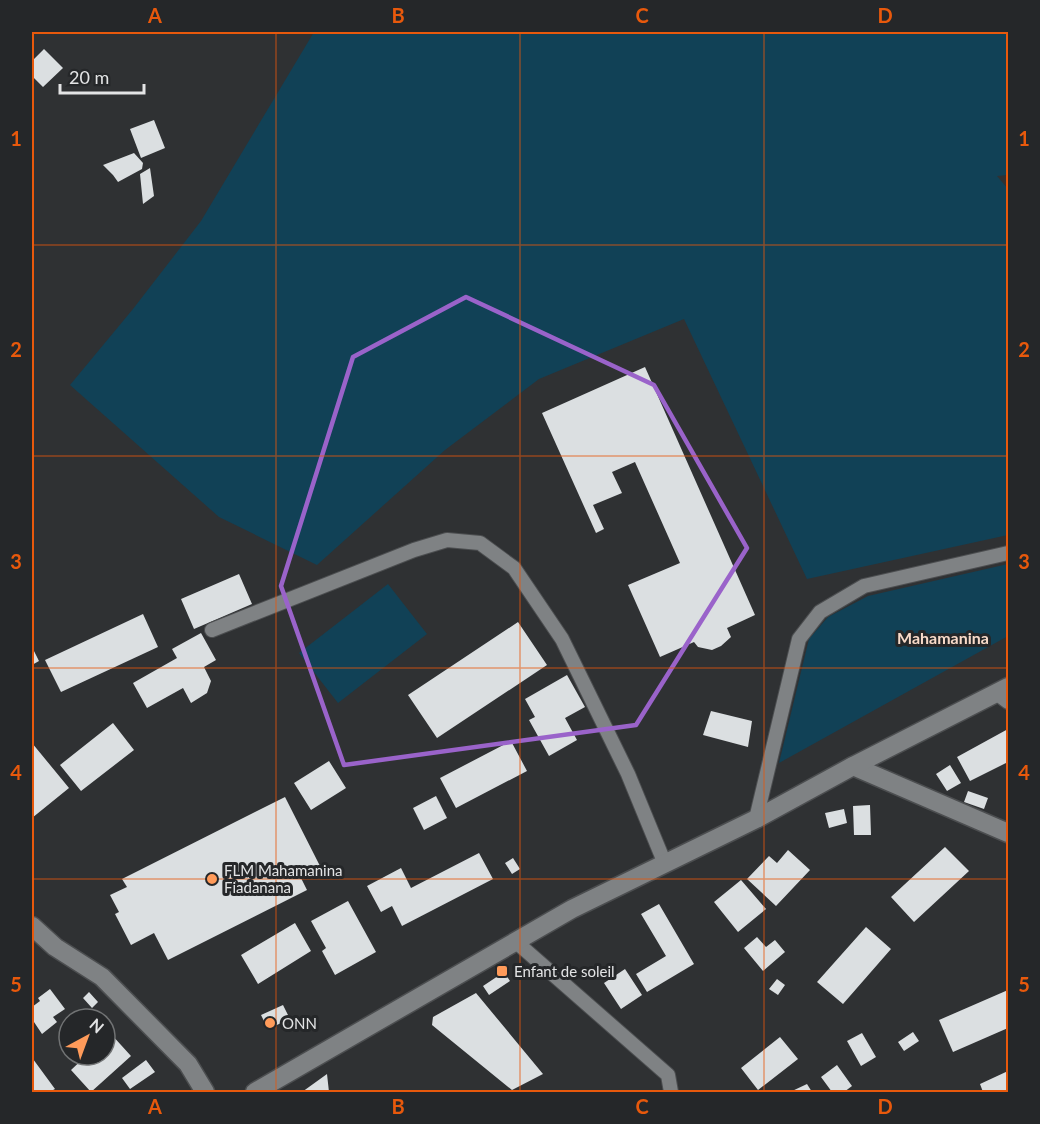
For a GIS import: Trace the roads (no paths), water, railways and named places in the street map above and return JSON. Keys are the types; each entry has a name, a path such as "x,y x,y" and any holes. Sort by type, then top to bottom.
{"street":[{"path":"255,1092 572,909 756,819 853,766 1004,694"},
{"path":"853,766 1008,833"},
{"path":"32,926 55,947 102,977 188,1064 206,1092"}],"lane":[{"path":"212,630 425,547 447,540 480,543 514,568 562,639 628,774 665,864"},
{"path":"756,819 799,639 820,612 864,586 1008,553"},
{"path":"515,941 668,1075 671,1092"}],"place":[{"name":"FLM Mahamanina Fiadanana","path":"212,879"},
{"name":"Enfant de soleil","path":"502,971"},
{"name":"ONN","path":"270,1023"}],"district":[{"name":"Mahamanina","path":"943,637"}]}
